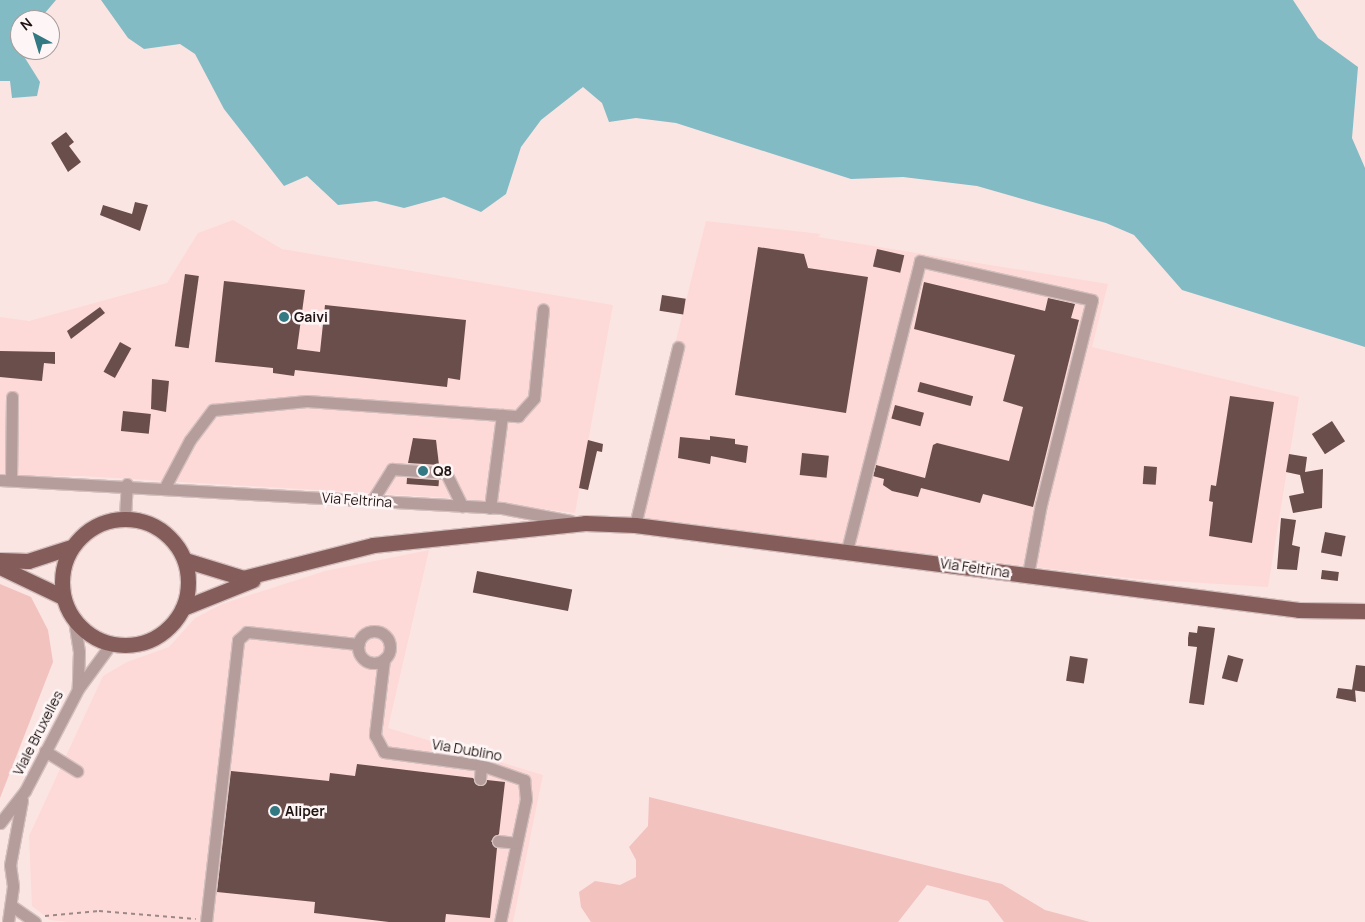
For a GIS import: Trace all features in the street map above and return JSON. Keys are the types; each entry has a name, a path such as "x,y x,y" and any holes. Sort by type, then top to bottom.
{"main road":[{"path":"0,560 28,561 71,547 94,526 125,518 162,529 186,560 189,576 183,608 171,626 154,639 133,645 111,644 90,636 74,620 63,597 62,571 71,547"},
{"name":"Via Feltrina","path":"183,608 259,577 373,545 585,523 635,526 847,550 1299,610 1365,611"},
{"name":"Via Feltrina","path":"186,560 221,574 259,577"},
{"path":"0,567 63,597"}],"street":[{"path":"847,550 861,481 883,415 920,261 1092,300 1041,504 1028,574"},
{"path":"165,487 190,440 213,410 307,401 518,416 534,398 544,309"},
{"path":"635,526 678,348"},
{"path":"6,480 12,397"},
{"path":"490,508 502,415"},
{"path":"372,501 392,469 446,473 462,506"},
{"name":"Via Feltrina","path":"6,480 127,484 490,508 585,523"},
{"path":"125,518 127,484"},
{"path":"74,620 79,652 78,688"},
{"path":"206,921 238,640 247,632 358,644"},
{"path":"367,632 382,633 390,646 384,659 367,661 358,644 367,632"},
{"name":"Viale Bruxelles","path":"0,823 25,791 78,688 111,644"},
{"name":"Via Dublino","path":"384,659 375,735 378,745 392,754 481,765 524,780 527,790 500,922"},
{"path":"46,751 76,771"},
{"path":"480,779 481,765"},
{"name":"Viale Bruxelles","path":"8,922 12,906 10,865 25,791"},
{"path":"498,841 516,844"},
{"path":"0,858 10,865"},
{"path":"12,906 31,919"}],"path":[{"path":"31,919 99,911 206,921"}],"shaded area":[{"path":"233,220 282,249 613,305 575,513 449,498 81,476 0,477 0,317 29,321 167,283 198,233"},
{"path":"706,221 821,234 818,237 1108,284 1092,347 1299,397 1268,587 1137,579 631,519"},
{"path":"429,550 388,728 543,775 513,922 69,922 50,920 32,906 29,836 103,676 127,662 169,647 195,618 222,604 325,571"},
{"path":"0,584 31,597 48,630 53,662 0,798"},
{"path":"649,797 1002,884 1045,910 1090,922 1004,922 988,901 927,885 898,922 591,922 581,907 579,892 595,881 620,885 636,877 636,860 629,847 648,826"}],"water":[{"path":"0,0 56,0 48,10 10,10 10,60 26,60 40,82 37,96 12,98 10,81 0,81"},
{"path":"101,0 1293,0 1318,38 1358,67 1352,138 1365,168 1365,347 1182,290 1134,235 1106,223 977,186 903,177 851,179 676,123 636,118 609,122 602,103 583,87 541,120 521,147 506,194 481,212 444,197 404,208 376,201 338,205 307,176 284,186 224,109 195,54 180,44 144,49 128,38"}],"building":[{"path":"66,132 74,142 69,146 81,162 68,172 51,143"},
{"path":"135,202 148,205 140,231 100,215 103,205 132,214"},
{"path":"758,247 804,254 808,268 868,277 846,413 735,395"},
{"path":"877,249 904,255 900,273 873,267"},
{"path":"185,274 199,276 189,348 175,346"},
{"path":"224,281 305,290 297,349 320,352 325,305 466,320 460,380 448,378 447,387 295,370 294,376 273,373 273,368 215,362"},
{"path":"924,282 1045,311 1048,298 1075,304 1071,318 1079,320 1033,507 983,494 980,503 921,488 918,497 892,491 883,485 884,479 873,476 876,465 925,478 933,445 937,443 1009,461 1023,407 1003,401 1015,355 914,329"},
{"path":"662,295 686,299 683,315 659,311"},
{"path":"100,307 105,313 71,339 67,331"},
{"path":"120,342 131,348 115,378 104,372"},
{"path":"0,351 55,352 55,364 44,363 42,381 0,377"},
{"path":"152,379 169,381 166,412 151,409"},
{"path":"920,382 973,396 971,406 917,392"},
{"path":"1230,396 1274,402 1252,543 1209,536 1213,502 1209,501 1211,485 1216,486"},
{"path":"895,405 924,413 920,426 891,419"},
{"path":"123,411 151,414 149,434 121,431"},
{"path":"1332,421 1345,441 1325,454 1312,434"},
{"path":"710,436 735,439 735,444 748,446 746,463 711,456 710,464 678,458 680,437 710,440"},
{"path":"413,438 436,440 439,465 408,463"},
{"path":"588,440 603,444 602,452 597,451 588,490 579,488"},
{"path":"802,453 829,456 827,478 800,475"},
{"path":"1289,454 1307,457 1305,472 1323,469 1322,508 1293,513 1289,496 1304,493 1300,475 1286,472"},
{"path":"1144,466 1157,467 1156,485 1143,484"},
{"path":"407,478 439,480 439,486 407,484"},
{"path":"1281,518 1296,520 1292,545 1300,547 1297,570 1277,569"},
{"path":"1325,532 1346,536 1342,557 1321,553"},
{"path":"1322,570 1339,572 1338,581 1321,579"},
{"path":"477,571 572,590 568,611 473,593"},
{"path":"1198,626 1215,628 1204,705 1189,703 1197,647 1188,646 1188,638 1189,632 1197,633"},
{"path":"1228,655 1243,659 1237,682 1222,678"},
{"path":"1070,656 1088,659 1084,684 1066,681"},
{"path":"1356,665 1365,666 1365,692 1352,690"},
{"path":"1338,688 1355,690 1356,702 1336,698"},
{"path":"357,764 473,778 479,786 487,780 505,782 499,834 491,841 497,848 490,918 446,914 445,922 389,922 314,913 315,902 217,892 231,771 329,781 330,773 355,776"}],"place":[{"name":"Gaivi","path":"284,317"},
{"name":"Q8","path":"423,471"},
{"name":"Aliper","path":"275,811"}]}
